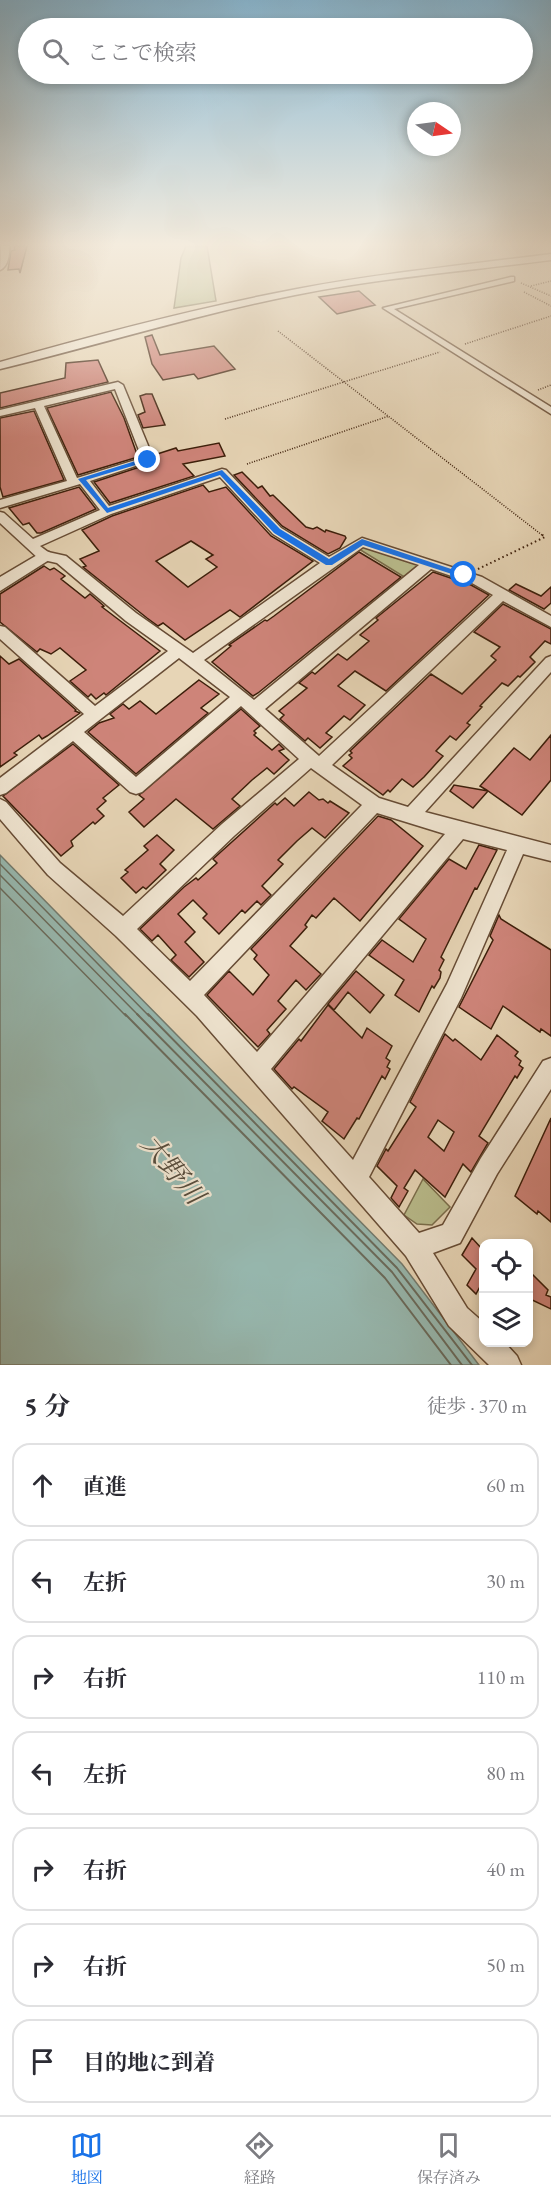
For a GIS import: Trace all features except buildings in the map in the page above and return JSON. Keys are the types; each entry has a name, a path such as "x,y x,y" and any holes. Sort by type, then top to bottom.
{"street":[{"path":"0,366 96,339 222,310"},
{"path":"390,310 551,411"},
{"path":"0,413 118,385 148,460 0,504"},
{"path":"38,404 77,481 107,511"},
{"path":"31,545 107,511 222,472 277,531 329,563"},
{"path":"0,516 44,556 61,559 123,610 178,651 194,660 241,697 315,763 374,804 459,830 551,853"},
{"path":"194,660 362,542 477,580 551,622"},
{"path":"0,585 44,556"},
{"path":"254,709 430,563"},
{"path":"123,929 228,830 315,763 502,594"},
{"path":"0,631 94,714"},
{"path":"0,788 72,730 178,651"},
{"path":"411,815 551,662"},
{"path":"72,730 136,787 241,697"},
{"path":"190,995 374,804"},
{"path":"0,807 54,869 123,929 190,995 415,1247 458,1317 479,1337"},
{"path":"256,1070 459,830"},
{"path":"355,1180 454,992 518,846"},
{"path":"415,1247 451,1234 489,1166 551,1069"},
{"path":"489,1347 508,1365"}],"path":[{"path":"225,419 551,316"},
{"path":"278,332 545,537 464,575"},
{"path":"247,464 389,416"}],"green space":[{"path":"366,546 416,563 419,567 406,578 359,549"},
{"path":"423,1179 450,1207 432,1225 417,1224 404,1215"}],"water":[{"name":"大野川","path":"0,855 402,1264 479,1365 0,1365"}],"route":[{"path":"148,460 82,479 107,511 222,472 277,531 329,563 362,542 464,575"}]}
